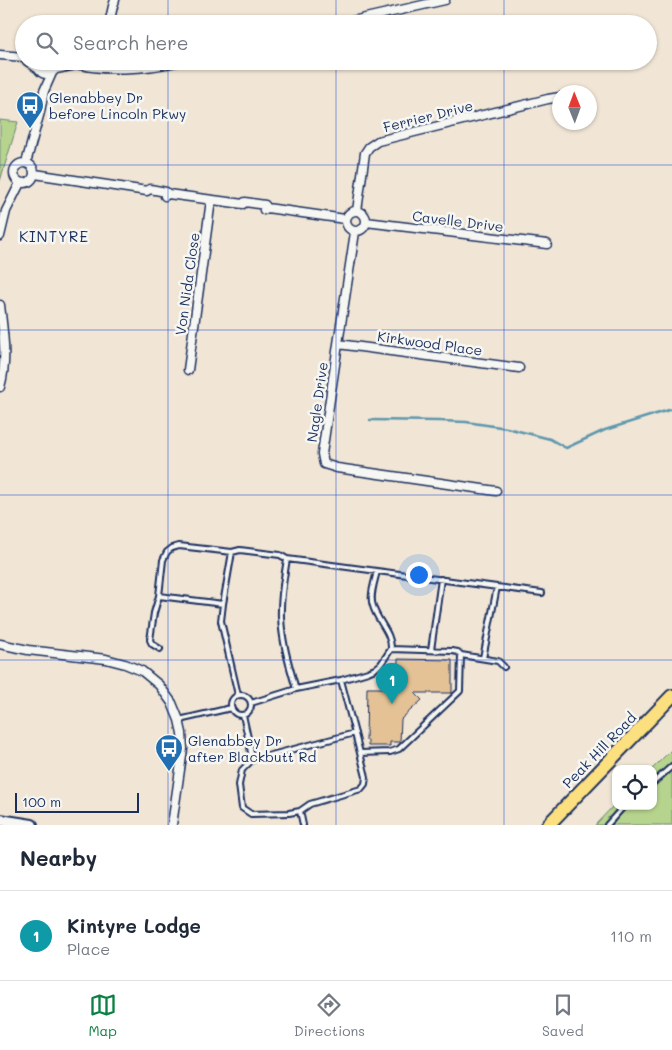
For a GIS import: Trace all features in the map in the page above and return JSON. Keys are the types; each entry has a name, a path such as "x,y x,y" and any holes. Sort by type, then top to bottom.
{"highway":[{"name":"Peak Hill Road","path":"548,825 672,696"}],"street":[{"path":"111,15 115,0"},
{"path":"379,15 445,0"},
{"path":"0,55 15,58"},
{"path":"39,70 44,92"},
{"path":"42,70 47,74 52,70"},
{"path":"26,163 44,92 54,70"},
{"name":"Ferrier Drive","path":"357,211 365,153 378,141 552,98"},
{"path":"26,163 32,166 34,174 32,180 23,184 15,178 14,168 19,164 26,163"},
{"path":"34,174 147,191 150,189 158,190 168,194 243,204 244,207 264,210 267,208 345,219"},
{"path":"0,236 3,210 20,183"},
{"name":"Von Nida Close","path":"188,370 211,200"},
{"path":"357,211 363,213 366,222 361,230 355,232 347,228 345,219 351,212 357,211"},
{"name":"Cavelle Drive","path":"366,222 548,244"},
{"name":"Nagle Drive","path":"355,232 322,454 324,464 337,468 496,491"},
{"path":"0,305 4,339 4,360 0,387"},
{"name":"Kirkwood Place","path":"338,344 519,368"},
{"path":"0,644 28,650 106,659 142,671 160,685 172,703 182,733 183,749 172,825"},
{"path":"0,820 32,825"}],"lane":[{"path":"160,649 152,644 150,640 159,596 163,560 167,552 172,548 180,546 232,552 240,550 280,556 287,559 542,593"},
{"path":"232,552 222,604 222,628 238,695"},
{"path":"287,559 280,616 283,640 296,689"},
{"path":"250,703 296,689 341,680 375,669 381,664 391,649 392,642 373,607 372,600 376,571"},
{"path":"431,650 441,579"},
{"path":"483,658 497,587"},
{"path":"159,596 222,604"},
{"path":"391,649 452,651 461,655 498,661 504,667"},
{"path":"360,753 390,752 399,749 460,691 461,655"},
{"path":"341,680 355,733 366,777 365,784 361,788 310,804 300,811 251,814 242,808 239,785 242,770 252,760 355,733"},
{"path":"238,695 244,696 249,700 250,709 246,714 234,713 231,708 231,701 238,695"},
{"path":"179,720 231,708"},
{"path":"243,715 252,760"},
{"path":"657,779 672,766"},
{"path":"607,825 620,810"},
{"path":"300,811 303,825"}],"green space":[{"path":"0,120 18,122 0,181"},
{"path":"672,749 672,825 595,825 612,807 612,810 657,810 656,765"}],"building":[{"path":"398,659 452,660 452,693 415,693 422,700 401,719 400,742 390,742 390,746 368,746 368,740 366,740 367,688 397,688"}],"waterway":[{"path":"370,420 466,422 507,428 550,439 566,448 605,430 672,409"}],"place":[{"name":"Glenabbey Dr before Lincoln Pkwy","path":"30,129"},
{"name":"Kintyre Lodge","path":"392,704"},
{"name":"Glenabbey Dr after Blackbutt Rd","path":"169,772"}],"district":[{"name":"KINTYRE","path":"54,236"}]}
